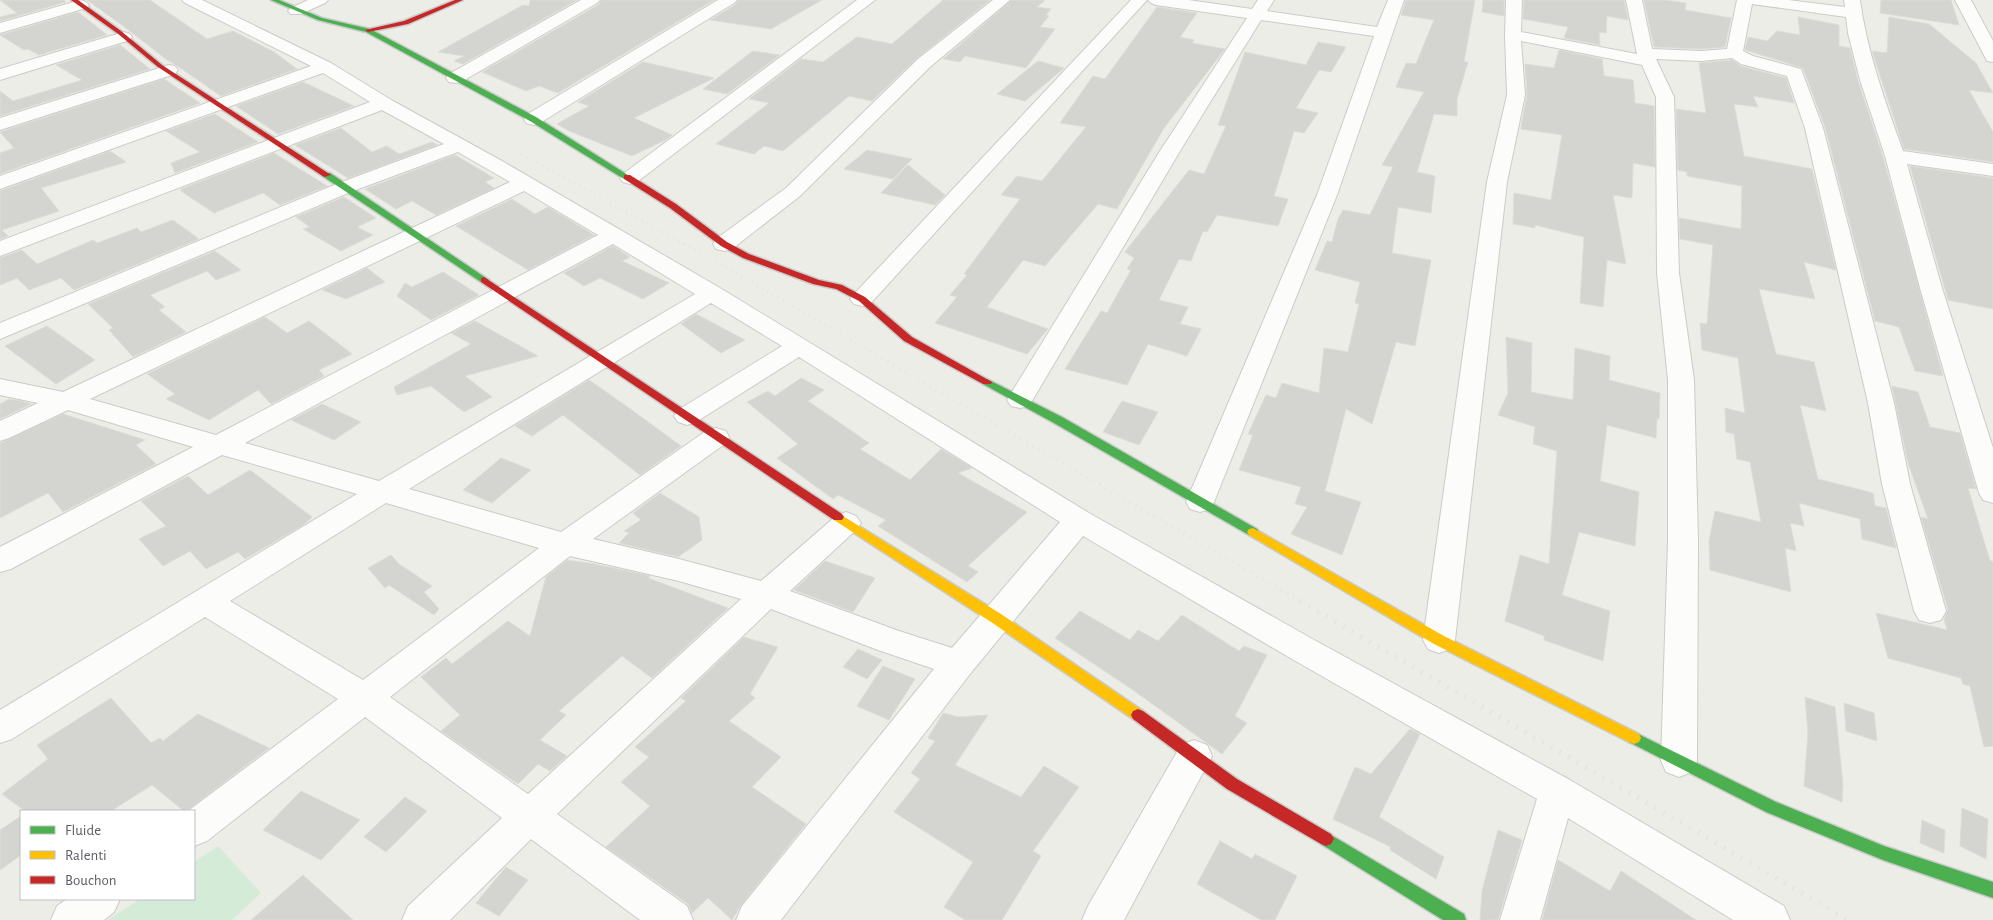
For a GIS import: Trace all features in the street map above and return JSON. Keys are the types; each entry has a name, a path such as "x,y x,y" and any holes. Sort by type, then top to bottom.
{"street":[{"path":"190,0 325,67 384,103 460,145 712,293 1079,520 1313,655 1557,792 1770,920"},
{"path":"274,0 322,23 343,28 368,30 406,23 460,0"},
{"path":"296,11 320,0"},
{"path":"455,78 592,0"},
{"path":"533,119 729,0"},
{"path":"630,178 867,0"},
{"path":"724,244 793,192 924,63 1002,0"},
{"path":"862,299 1139,0"},
{"path":"1156,0 1261,8 1383,33"},
{"path":"1200,502 1327,195 1396,0"},
{"path":"1439,640 1497,182 1516,95 1513,35 1514,0"},
{"path":"1634,0 1647,57 1665,97 1668,273 1681,380 1683,541 1679,761"},
{"path":"1734,53 1745,0"},
{"path":"1752,0 1853,6 1856,33 1869,80 1895,156 1931,288 1993,492"},
{"path":"1963,0 1993,57"},
{"path":"0,28 78,3 160,66 169,70 275,143 346,187 846,523 996,618 1120,702 1232,784 1458,920"},
{"path":"1020,400 1165,159 1261,8"},
{"path":"368,30 533,119 674,206 724,244 746,256 816,282 839,287 862,299 908,339 1200,502 1439,640 1771,807 1883,853 1993,890"},
{"path":"1513,35 1647,57 1719,56 1734,53 1747,60 1795,73 1814,128 1881,403 1896,484 1930,610"},
{"path":"0,75 124,37"},
{"path":"0,183 325,67"},
{"path":"0,124 169,70"},
{"path":"0,249 384,103"},
{"path":"0,332 346,187 460,145"},
{"path":"1895,156 1993,170"},
{"path":"0,432 525,183"},
{"path":"0,560 503,292 614,235"},
{"path":"0,728 384,491 712,293"},
{"path":"687,416 799,346"},
{"path":"0,387 66,401 565,544 679,570 765,594 958,664"},
{"path":"195,828 565,544 716,437"},
{"path":"756,920 958,664 1079,520"},
{"path":"422,920 528,817 765,594 846,523"},
{"path":"205,602 364,697 672,920"},
{"path":"1102,920 1194,756"},
{"path":"1520,920 1557,792"},
{"path":"71,920 99,900"}],"green space":[{"path":"218,846 261,893 232,920 108,920 138,900 195,900 195,861"}],"building":[{"path":"0,0 64,0 66,2 0,21 0,17 17,13"},
{"path":"87,0 150,0 207,39 233,31 274,52 297,69 221,96 167,60"},
{"path":"530,0 577,0 463,64 454,61 464,56 438,52 523,5 529,6"},
{"path":"602,0 714,0 558,93 539,86 526,91 482,72 598,5"},
{"path":"739,0 822,0 771,29 710,20 735,5"},
{"path":"943,0 990,0 917,58 872,101 849,96 783,151 764,146 754,154 716,144 769,103 749,99 801,59 823,62 857,37 892,44"},
{"path":"1012,0 1045,0 1037,7 1051,9 1046,15 1049,16 1040,27 1055,29 1026,68 965,56 960,62 943,59"},
{"path":"1406,0 1475,0 1464,62 1468,62 1457,99 1457,116 1434,114 1417,172 1435,176 1431,213 1398,207 1392,253 1431,260 1415,346 1396,342 1372,424 1346,409 1325,491 1361,502 1342,555 1291,534 1307,507 1295,504 1301,487 1239,470 1253,435 1248,434 1266,395 1276,398 1282,383 1319,393 1324,348 1348,352 1359,304 1355,303 1360,282 1315,270 1327,241 1332,242 1338,219 1343,210 1370,215 1393,167 1382,165 1424,92 1396,87 1406,63 1416,64 1434,20 1401,15"},
{"path":"1483,0 1504,0 1504,16 1482,12"},
{"path":"1524,0 1624,0 1628,20 1607,16 1606,33 1599,32 1600,45 1564,38 1568,27 1523,19"},
{"path":"1644,0 1686,3 1685,10 1731,18 1725,47 1701,49 1654,47"},
{"path":"1881,0 1951,0 1959,25 1880,13"},
{"path":"1157,7 1197,13 1180,37 1194,40 1192,43 1225,49 1164,128 1117,209 1098,204 1045,266 1023,260 987,307 1048,329 1027,354 935,323 957,297 950,295 967,275 964,274 1020,199 1001,195 1017,176 1042,181 1086,127 1060,123 1093,76 1105,79"},
{"path":"78,12 107,35 39,55 28,49 24,50 0,35"},
{"path":"1798,17 1839,25 1839,46 1850,48 1858,81 1883,157 1943,376 1915,371 1899,327 1875,321 1825,127 1803,68 1745,50 1748,37 1767,41 1777,31 1800,35"},
{"path":"1889,17 1929,24 1976,63 1993,93 1969,90 1993,132 1993,162 1904,149 1872,51 1887,53"},
{"path":"1318,42 1346,47 1331,72 1319,70 1296,108 1318,113 1304,133 1294,131 1274,196 1288,199 1278,226 1217,215 1207,232 1203,231 1191,261 1179,259 1159,300 1188,307 1180,324 1201,329 1187,356 1148,344 1127,385 1065,369 1101,311 1107,313 1131,270 1127,269 1134,258 1125,252 1189,170 1204,174 1226,126 1218,125 1245,52 1306,65"},
{"path":"120,45 150,69 0,116 0,91 13,101 82,80 56,65"},
{"path":"1559,50 1602,59 1604,76 1633,80 1635,103 1654,106 1655,167 1633,163 1632,198 1613,195 1626,264 1607,260 1603,307 1580,303 1584,237 1535,225 1535,228 1513,224 1514,193 1551,200 1562,135 1521,129 1527,95 1525,64 1554,68"},
{"path":"753,51 780,55 727,94 703,89"},
{"path":"1732,60 1741,66 1786,78 1794,103 1753,96 1758,107 1734,104 1744,156 1812,169 1836,270 1804,262 1815,299 1759,289 1776,354 1814,362 1826,411 1800,405 1818,479 1873,493 1875,506 1886,508 1896,548 1862,539 1860,519 1799,503 1804,526 1790,523 1796,551 1785,548 1791,592 1710,570 1709,541 1715,511 1761,522 1750,462 1737,459 1734,434 1726,432 1725,408 1745,413 1738,358 1702,350 1700,323 1707,324 1713,245 1680,239 1679,218 1741,229 1742,186 1687,176 1687,172 1678,170 1676,109 1706,113 1699,63"},
{"path":"1038,61 1064,68 1025,101 997,94"},
{"path":"643,62 714,78 634,118 672,135 667,139 632,156 569,131 557,124 589,106 578,102"},
{"path":"164,79 200,103 0,174 0,153 14,148 0,132"},
{"path":"303,82 354,106 278,134 236,106"},
{"path":"215,114 258,142 175,173 171,163 200,152 166,131"},
{"path":"341,128 372,152 387,146 399,154 432,142 437,145 348,178 295,145"},
{"path":"867,150 912,159 893,179 844,169"},
{"path":"110,151 126,162 41,188 59,211 2,230 8,236 0,239 0,191"},
{"path":"274,153 327,186 280,205 263,193 214,213 181,191 181,189"},
{"path":"455,155 494,178 485,182 494,188 436,215 412,201 396,209 365,189"},
{"path":"908,165 945,195 935,205 881,193"},
{"path":"1910,166 1993,178 1993,309 1948,300"},
{"path":"344,197 376,218 357,227 373,235 341,251 303,229 310,227 296,217"},
{"path":"512,199 535,214 548,207 594,235 528,270 456,226"},
{"path":"173,220 199,239 74,290 61,278 29,290 17,278 0,285 0,258 22,250 37,264 93,240 97,243 137,228 141,232"},
{"path":"613,246 630,257 622,261 669,283 643,299 600,278 584,286 564,273"},
{"path":"215,251 241,270 216,280 207,271 150,295 165,307 159,310 186,332 133,357 109,330 113,328 88,304"},
{"path":"367,268 385,282 346,299 322,290"},
{"path":"443,272 479,295 431,320 397,296 405,283 412,287"},
{"path":"696,314 745,340 721,353 681,324"},
{"path":"265,317 287,333 309,321 352,354 319,370 324,376 271,404 258,390 209,420 166,399 175,394 147,374"},
{"path":"475,321 538,356 465,376 492,397 464,412 431,386 397,395 394,387 471,344 451,333"},
{"path":"47,326 95,360 56,384 5,346"},
{"path":"1506,337 1532,343 1531,392 1573,400 1575,348 1610,356 1609,380 1660,393 1656,438 1607,425 1600,481 1639,492 1635,546 1579,532 1562,595 1610,611 1603,661 1544,640 1544,636 1505,621 1520,555 1549,564 1557,451 1533,444 1535,427 1498,415 1508,393"},
{"path":"801,378 824,390 808,401 869,443 860,449 910,480 941,449 972,468 958,473 1027,512 968,566 978,572 967,582 878,526 886,520 838,495 833,499 777,458 798,444 747,402 768,391 775,396"},
{"path":"589,380 681,446 640,475 563,415 532,436 515,426"},
{"path":"1892,386 1918,392 1930,427 1960,433 1976,489 1968,488 1990,561 1993,561 1993,746 1984,747 1970,686 1963,684 1961,678 1888,658 1876,613 1947,630 1944,619 1948,610 1921,517 1928,519 1908,463"},
{"path":"9,399 31,404 0,419 0,404"},
{"path":"1122,401 1158,412 1139,445 1103,432"},
{"path":"322,404 361,422 334,440 291,420"},
{"path":"63,414 145,440 136,445 156,464 63,512 48,493 0,518 0,443"},
{"path":"501,458 531,470 492,503 463,490"},
{"path":"250,470 312,517 303,525 245,559 238,552 206,569 190,551 163,566 139,539 166,526 141,501 188,476 208,495"},
{"path":"660,493 699,517 702,540 678,557 619,543 629,533 624,531 641,520 633,513"},
{"path":"391,555 399,564 432,586 424,592 439,609 434,615 389,585 385,588 368,568"},
{"path":"567,560 650,576 648,578 728,608 652,678 622,656 559,711 566,715 540,740 567,756 550,771 538,764 518,784 441,731 460,715 421,677 446,658 452,664 508,621 530,636 546,577"},
{"path":"825,561 875,578 853,612 794,590"},
{"path":"1080,611 1130,640 1138,630 1158,641 1182,615 1239,651 1244,646 1267,655 1235,716 1247,723 1222,754 1133,690 1055,638"},
{"path":"744,637 778,647 750,694 755,698 729,721 781,757 752,787 806,824 741,905 732,920 708,898 692,913 688,904 606,847 650,806 621,782 649,757 635,747 686,701 681,698"},
{"path":"858,649 882,660 867,679 843,667"},
{"path":"883,666 915,679 889,720 857,706"},
{"path":"1805,697 1835,707 1843,785 1842,802 1804,786 1808,733"},
{"path":"111,698 151,743 160,738 163,741 198,714 269,748 187,810 183,810 152,785 113,810 24,810 2,794 48,759 37,745"},
{"path":"1844,703 1874,713 1877,741 1846,731"},
{"path":"943,713 958,717 988,715 955,765 1021,797 1044,766 1079,787 1033,851 1041,856 1002,920 965,920 944,907 973,862 894,812 920,779 911,773 935,741 928,738"},
{"path":"1410,729 1420,734 1379,817 1444,857 1436,879 1390,850 1391,847 1333,819 1355,767 1371,774"},
{"path":"301,791 360,820 321,860 263,830"},
{"path":"405,797 427,811 386,852 364,837"},
{"path":"1962,808 1988,819 1986,859 1960,846"},
{"path":"20,817 20,856 0,870 0,830"},
{"path":"1922,820 1945,830 1944,853 1920,843"},
{"path":"1498,830 1522,840 1498,920 1480,920 1482,891"},
{"path":"1220,841 1252,859 1255,854 1297,876 1275,920 1261,920 1197,884"},
{"path":"1558,860 1610,891 1621,871 1696,920 1542,920"},
{"path":"506,867 528,880 499,916 476,903"},
{"path":"303,875 353,920 251,920"}],"railway":[{"path":"231,0 315,36 524,155"},
{"path":"521,154 708,257 872,352"},
{"path":"869,351 1302,602"},
{"path":"1300,601 1848,920"}],"traffic: fast":[{"path":"274,0 320,19 343,26 368,30 533,119 627,177"},
{"path":"327,175 484,280"},
{"path":"987,382 1058,420 1253,532"},
{"path":"1634,738 1771,807 1883,853 1993,890"},
{"path":"1326,839 1458,920"}],"traffic: slow":[{"path":"838,517 996,618 1138,715"},
{"path":"1253,532 1439,640 1634,738"}],"traffic: jam":[{"path":"74,0 119,32 160,66 327,175"},
{"path":"368,30 406,23 460,0"},
{"path":"627,177 673,206 724,244 746,256 816,282 839,287 862,299 908,339 987,382"},
{"path":"484,280 838,517"},
{"path":"1138,715 1232,784 1326,839"}]}
